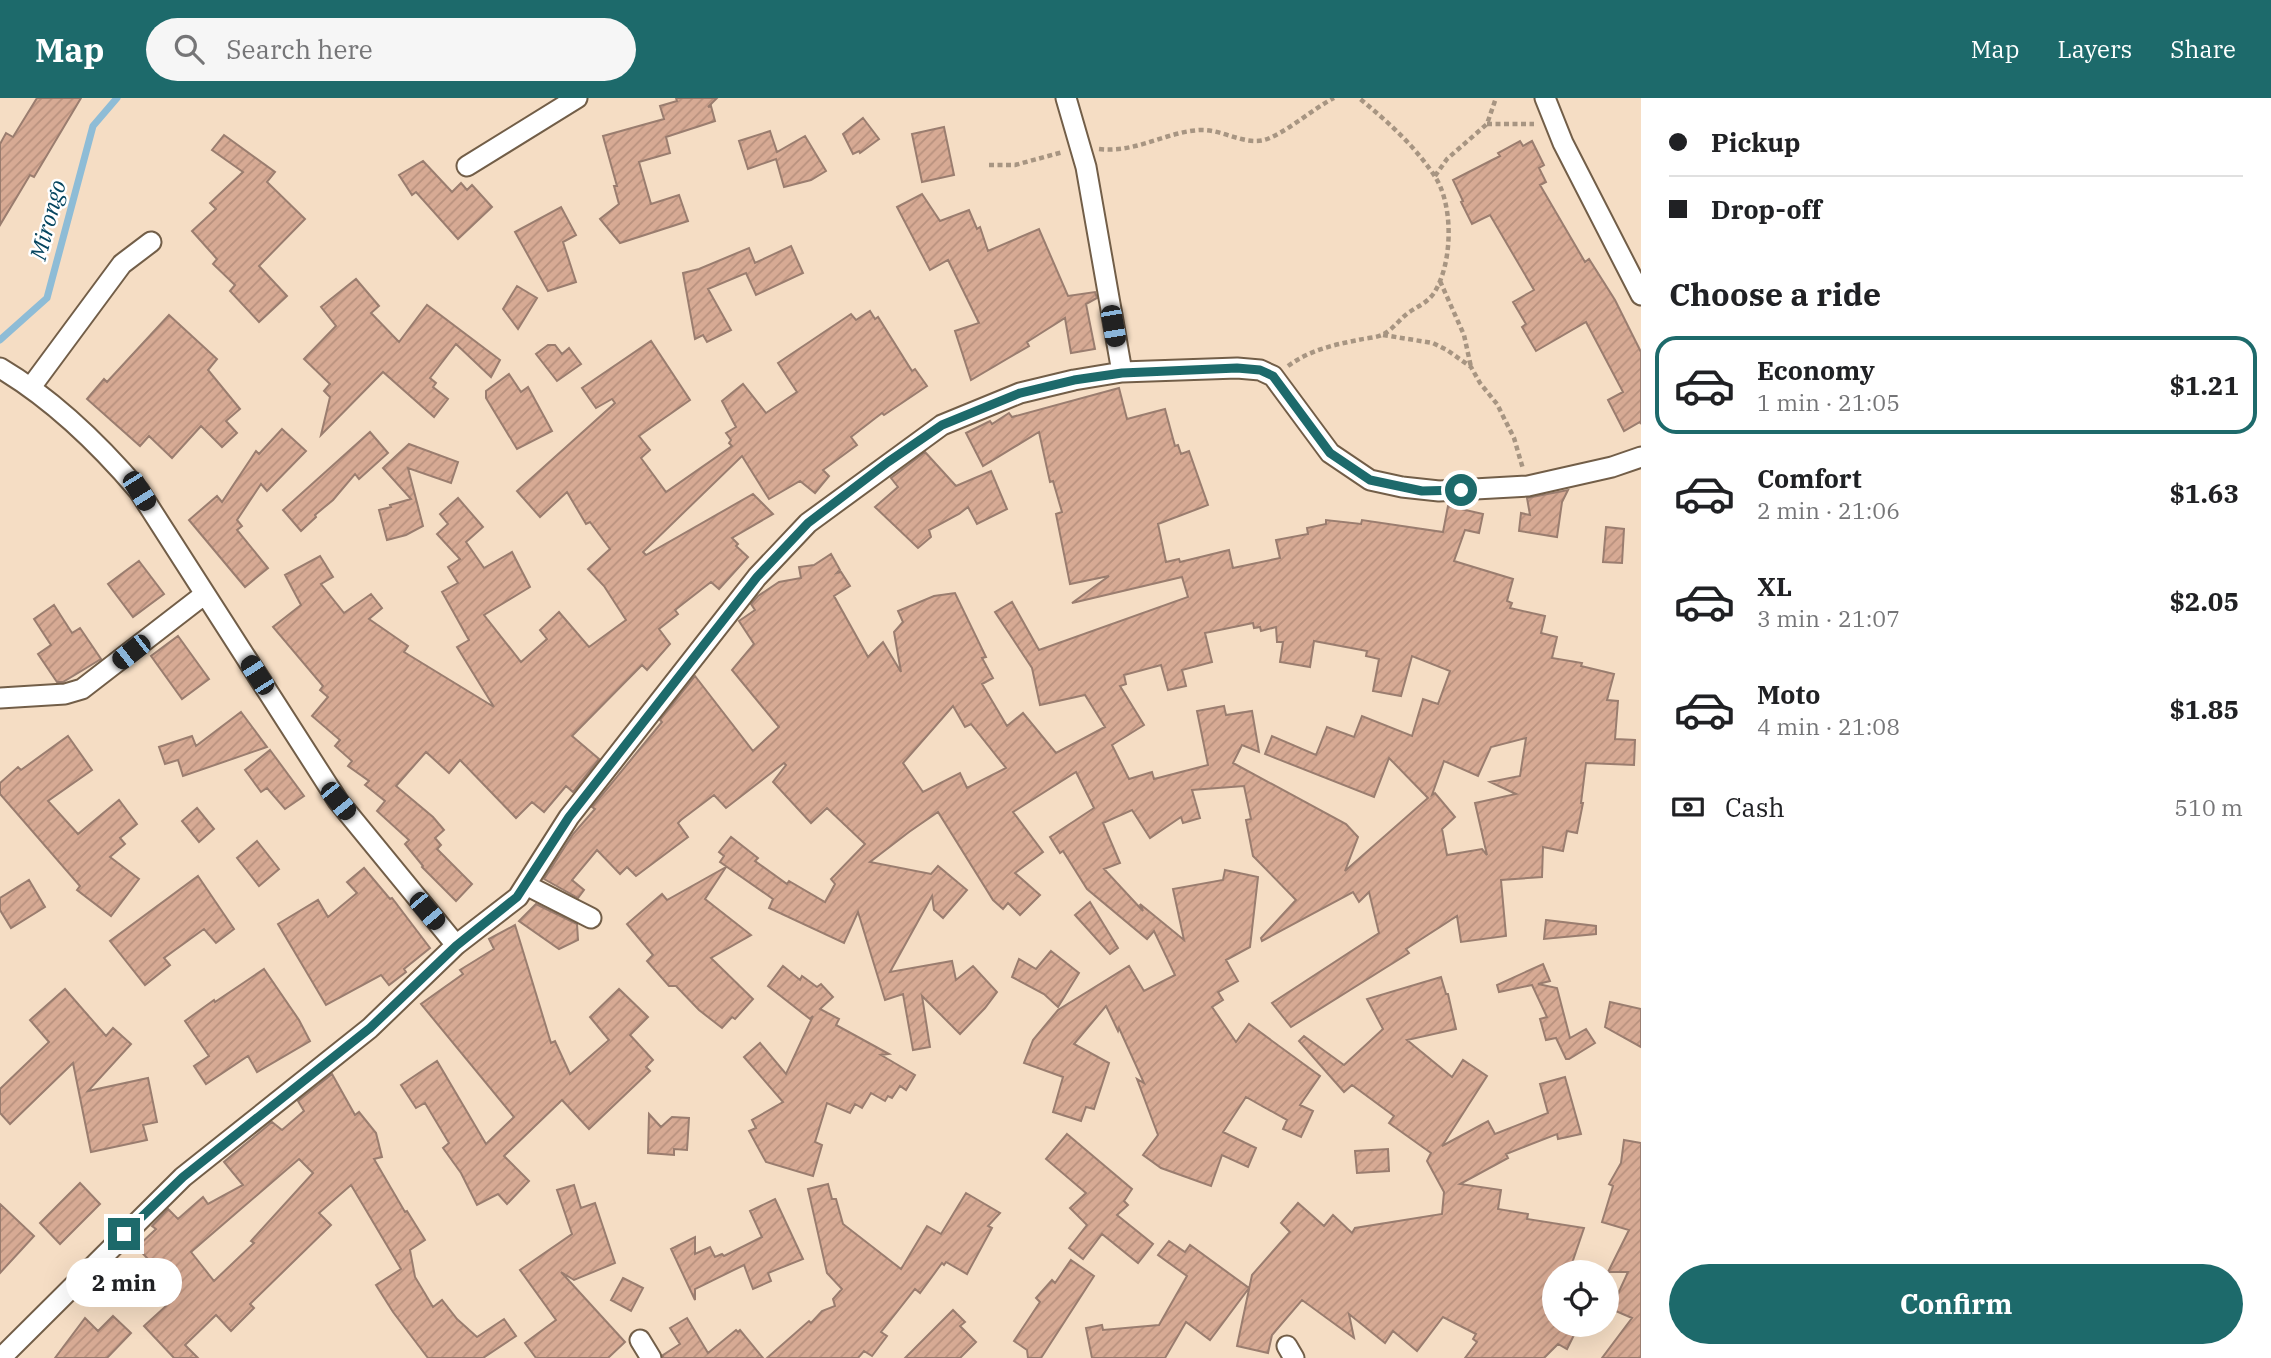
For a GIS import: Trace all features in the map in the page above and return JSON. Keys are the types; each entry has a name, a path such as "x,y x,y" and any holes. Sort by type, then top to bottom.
{"street":[{"path":"467,166 577,98"},
{"path":"1066,98 1086,167 1122,373"},
{"path":"1545,98 1557,128 1641,295"},
{"path":"31,387 122,264 151,242"},
{"path":"0,368 31,387 108,454 131,482 338,801 456,946"},
{"path":"8,1355 183,1177 370,1028 456,946 505,908 526,886 569,817 757,577 808,523 942,425 1020,393 1074,380 1122,373 1237,368 1260,370 1273,376 1330,453 1370,480 1439,491 1528,486 1612,467 1641,457"},
{"path":"0,698 65,694 82,689 205,594"},
{"path":"526,886 591,918"},
{"path":"640,1340 651,1358"}],"path":[{"path":"989,165 1015,164 1080,148 1123,150 1202,130 1233,135 1251,142 1267,139 1334,98"},
{"path":"1359,98 1390,123 1435,176 1446,199 1448,218 1448,245 1434,294 1383,335"},
{"path":"1435,176 1447,159 1487,124 1496,98"},
{"path":"1487,124 1525,122 1557,128"},
{"path":"1440,280 1464,335 1471,367 1479,383 1497,404 1514,438 1528,486"},
{"path":"1273,376 1301,357 1327,346 1383,335 1433,343 1447,349 1471,367"}],"building":[{"path":"37,98 81,98 34,177 30,175 0,225 0,144 6,133 13,137"},
{"path":"676,98 717,98 708,107 711,106 715,121 666,137 670,153 639,162 651,204 679,195 688,221 620,243 600,219 619,204 614,186 617,186 603,136 664,119 660,106 677,101"},
{"path":"863,118 879,139 860,153 859,151 853,154 843,134"},
{"path":"944,127 954,175 922,182 912,134"},
{"path":"770,131 777,152 805,136 826,171 811,180 784,187 776,159 748,169 739,141"},
{"path":"224,135 275,172 267,182 305,219 259,266 287,296 259,322 230,291 235,285 213,264 217,259 192,231 216,209 210,203 243,172 212,150"},
{"path":"1520,141 1523,146 1532,141 1544,165 1539,168 1546,182 1540,185 1585,262 1589,259 1615,300 1641,352 1641,424 1640,422 1624,431 1608,400 1623,392 1586,322 1536,351 1522,327 1526,324 1513,302 1534,290 1490,215 1472,224 1453,180 1500,156 1498,153"},
{"path":"423,161 452,192 461,183 467,190 472,185 492,207 458,239 416,192 412,195 399,175"},
{"path":"922,194 940,221 969,210 977,229 980,227 988,251 1039,229 1068,296 1095,292 1097,298 1086,304 1095,349 1071,353 1065,318 1027,342 1029,346 971,380 955,331 979,323 948,260 930,270 897,207"},
{"path":"561,207 576,235 563,242 576,282 548,291 515,232"},
{"path":"791,246 803,273 756,295 746,273 708,289 731,330 707,342 703,335 695,339 683,273 749,248 755,263"},
{"path":"356,279 379,306 371,313 399,342 427,305 500,360 491,377 456,344 430,378 436,383 433,387 448,399 434,417 383,372 321,435 330,397 324,391 330,384 304,359 336,326 321,307"},
{"path":"517,286 537,298 518,329 503,309"},
{"path":"870,311 875,319 878,317 912,371 915,369 927,386 884,415 882,413 851,437 857,445 823,470 829,476 815,493 800,481 769,499 742,456 643,552 646,555 753,494 773,514 732,538 748,557 719,589 711,582 675,610 678,614 659,629 670,644 647,670 642,665 572,736 599,759 573,792 566,786 544,812 532,802 516,818 460,760 449,773 426,752 396,786 433,817 444,830 435,838 441,845 437,849 472,884 456,901 422,867 405,844 409,840 377,811 385,801 365,785 369,781 348,766 352,761 335,746 340,740 312,716 328,697 320,690 323,686 273,627 301,605 285,575 320,556 333,577 321,584 344,613 371,594 382,608 369,619 408,646 404,652 494,707 457,647 469,640 442,592 458,583 448,567 460,559 437,534 448,524 440,514 458,498 483,527 466,542 484,568 512,552 530,587 484,615 521,662 547,639 540,630 559,612 589,647 626,620 604,586 588,569 610,549 590,522 586,524 567,492 540,517 517,491 615,403 612,399 596,408 582,388 651,341 690,400 639,436 650,450 641,458 666,492 732,446 726,433 736,427 722,401 743,384 766,413 797,392 778,363 851,314 856,320"},
{"path":"169,315 217,359 208,370 240,409 226,421 237,433 222,447 201,426 172,458 149,436 140,446 87,399 104,379 107,382"},
{"path":"548,345 555,345 562,354 569,348 581,364 557,381 536,354"},
{"path":"509,374 521,392 528,387 552,431 517,449 486,398 486,391"},
{"path":"1119,388 1127,419 1165,409 1175,446 1178,445 1181,454 1189,451 1208,505 1158,524 1166,562 1179,559 1180,562 1229,550 1233,568 1280,558 1276,540 1308,534 1307,528 1326,524 1326,520 1361,524 1362,520 1443,532 1448,506 1483,514 1479,533 1465,530 1454,561 1513,579 1507,601 1512,603 1510,608 1545,616 1541,633 1557,637 1552,658 1582,663 1581,666 1614,674 1607,700 1618,701 1615,739 1635,740 1634,765 1586,763 1583,803 1577,833 1567,831 1563,851 1543,847 1542,877 1501,880 1506,936 1461,942 1457,916 1406,949 1409,953 1291,1027 1272,1003 1379,933 1369,892 1359,902 1353,892 1262,941 1261,938 1296,900 1253,856 1246,820 1251,819 1244,786 1192,790 1200,818 1183,823 1181,817 1150,838 1132,810 1103,823 1120,863 1104,869 1143,911 1140,904 1184,940 1173,889 1223,880 1225,870 1258,877 1250,947 1226,960 1238,981 1218,992 1223,1000 1212,1007 1236,1042 1249,1024 1320,1076 1300,1105 1313,1111 1301,1137 1283,1129 1287,1120 1246,1097 1223,1132 1256,1148 1248,1167 1222,1155 1211,1186 1161,1168 1143,1155 1158,1135 1137,1079 1144,1083 1106,1006 1074,1044 1109,1063 1094,1109 1086,1107 1081,1121 1053,1112 1063,1077 1024,1063 1033,1040 1058,1010 1129,966 1144,991 1175,975 1154,931 1147,939 1087,889 1063,851 1060,853 1050,837 1094,808 1076,772 1013,812 1043,852 1015,873 1040,895 1020,915 1008,903 1003,909 993,900 938,812 870,862 931,874 938,866 967,890 943,918 934,910 932,896 890,972 952,961 956,980 973,966 997,992 960,1034 922,996 930,1047 913,1050 903,994 885,1000 858,912 844,943 769,908 773,899 720,862 724,856 719,852 731,837 758,858 755,861 787,884 789,881 825,902 835,884 831,879 865,844 827,808 811,823 773,782 786,765 784,763 726,808 714,795 681,820 678,823 688,837 636,876 627,867 620,874 597,850 572,880 584,890 578,898 544,879 573,834 595,809 592,807 662,722 660,720 695,676 753,751 779,727 732,670 754,644 739,621 755,610 751,604 758,596 779,582 801,578 799,567 814,565 831,554 840,570 837,573 841,572 850,586 834,596 868,657 883,642 901,672 894,632 903,622 898,611 934,596 955,593 986,657 982,658 993,678 982,684 1007,726 1023,713 1056,753 1105,727 1085,695 1040,705 1032,668 995,612 1012,602 1039,650 1188,597 1182,577 1072,603 1109,576 1070,584 1056,514 1062,512 1053,481 1050,482 1039,432 983,466 966,433 990,421 992,424 1009,413 1012,417","holes":["1253,623 1254,628 1260,627 1261,631 1276,627 1277,642 1283,642 1280,662 1310,667 1314,641 1367,651 1366,656 1379,659 1373,691 1401,696 1412,656 1450,671 1438,704 1423,699 1412,736 1362,716 1354,737 1327,727 1316,755 1272,736 1265,754 1374,797 1389,758 1428,798 1345,871 1358,837 1346,824 1233,763 1242,745 1259,752 1252,711 1226,715 1224,706 1197,711 1208,765 1154,779 1152,772 1129,779 1112,745 1144,725 1120,686 1126,684 1124,675 1161,665 1168,690 1186,686 1182,670 1212,662 1205,633","953,706 965,727 971,724 1006,768 967,788 960,773 923,792 903,763","1526,738 1520,776 1490,782 1516,794 1475,803 1487,855 1482,849 1447,855 1442,829 1455,817 1435,793 1432,795 1444,761 1478,776 1491,747"]},
{"path":"282,429 306,451 267,491 261,484 237,520 242,526 237,530 268,568 245,587 189,520 217,496 222,502 256,451 259,454"},
{"path":"370,432 388,453 359,479 355,474 301,531 283,510"},
{"path":"409,444 458,462 451,483 408,468 423,526 406,535 387,540 379,510 411,499 383,468"},
{"path":"925,452 956,486 991,471 1007,509 977,524 968,507 929,530 931,537 918,548 875,507 898,487 891,478"},
{"path":"1568,490 1562,502 1557,537 1519,531 1521,513 1530,515 1527,498"},
{"path":"1606,527 1624,529 1622,563 1603,562"},
{"path":"139,561 164,594 133,617 108,584"},
{"path":"54,605 72,633 80,628 101,659 63,682 57,682 38,654 51,645 34,619"},
{"path":"178,636 209,679 182,699 151,656"},
{"path":"241,712 267,747 183,776 178,760 165,764 159,747 192,736 196,746"},
{"path":"68,736 92,770 48,801 78,834 119,800 137,824 120,838 125,844 110,857 139,879 111,916 77,890 80,886 0,794 0,783 18,767 21,770"},
{"path":"270,750 304,796 285,809 267,788 261,792 245,770"},
{"path":"197,808 214,829 199,842 182,821"},
{"path":"257,841 279,869 259,886 237,858"},
{"path":"726,867 705,899 751,935 711,958 753,999 735,1019 732,1017 722,1028 699,1010 676,986 669,986 647,961 653,955 627,924 662,894 667,900"},
{"path":"364,868 390,899 392,898 430,948 389,985 381,975 326,1005 278,924 318,900 328,917 357,893 347,882"},
{"path":"198,876 234,929 216,943 204,929 164,958 170,965 145,985 110,941"},
{"path":"29,880 45,907 11,928 0,910 0,898"},
{"path":"1090,902 1118,948 1110,954 1075,915"},
{"path":"536,904 577,924 578,940 559,949 519,921"},
{"path":"1546,920 1596,926 1596,934 1544,939"},
{"path":"515,925 551,1043 555,1041 570,1074 609,1040 590,1017 619,989 648,1017 630,1035 653,1060 646,1067 650,1071 589,1129 562,1100 504,1156 529,1181 507,1204 498,1194 477,1205 461,1173 443,1148 449,1143 425,1103 416,1108 401,1085 437,1061 486,1144 514,1117 421,1004 463,974 460,970 494,949 489,939"},
{"path":"1051,951 1079,973 1058,1007 1044,994 1012,977 1019,959 1036,969"},
{"path":"1543,964 1550,981 1538,984 1557,988 1570,1038 1586,1029 1595,1043 1569,1059 1566,1059 1556,1038 1546,1040 1540,1019 1547,1017 1532,985 1499,992 1497,985"},
{"path":"783,966 800,980 802,976 817,987 821,984 833,997 820,1009 839,1019 836,1025 889,1054 881,1055 915,1075 906,1090 900,1086 892,1098 888,1096 885,1101 871,1093 862,1108 855,1104 850,1113 827,1103 815,1142 822,1145 813,1176 766,1162 749,1131 756,1128 752,1120 783,1102 744,1057 760,1043 786,1074 813,1016 810,1019 768,986"},
{"path":"264,969 310,1041 257,1072 248,1056 206,1084 194,1066 209,1056 185,1021"},
{"path":"1441,977 1456,1029 1407,1040 1452,1077 1463,1060 1487,1076 1442,1146 1488,1121 1495,1134 1548,1113 1540,1084 1565,1077 1581,1134 1558,1139 1557,1134 1506,1154 1508,1158 1460,1184 1501,1190 1498,1209 1528,1214 1527,1219 1584,1228 1573,1260 1542,1260 1542,1337 1573,1337 1567,1349 1558,1344 1544,1358 1465,1358 1477,1342 1473,1339 1476,1334 1443,1317 1417,1351 1393,1331 1385,1343 1349,1314 1354,1338 1302,1300 1272,1335 1268,1353 1237,1346 1252,1275 1290,1232 1281,1223 1298,1203 1324,1226 1333,1215 1352,1233 1355,1228 1442,1214 1444,1192 1427,1161 1431,1153 1389,1123 1394,1116 1352,1085 1344,1092 1299,1041 1304,1036 1344,1065 1383,1029 1367,999"},
{"path":"65,989 106,1036 113,1028 131,1044 88,1091 148,1078 157,1122 143,1125 147,1140 91,1152 73,1063 10,1124 0,1113 0,1089 49,1042 30,1020"},
{"path":"1610,1002 1641,1009 1641,1047 1605,1027"},
{"path":"332,1074 355,1115 359,1112 376,1133 382,1157 374,1159 425,1240 410,1250 415,1277 433,1307 442,1300 457,1319 477,1337 504,1319 516,1336 483,1358 428,1358 376,1285 401,1269 351,1185 319,1213 331,1225 250,1304 254,1308 231,1331 216,1315 185,1345 198,1358 174,1358 144,1326 166,1306 134,1269 147,1258 137,1247 156,1229 152,1226 168,1209 178,1219 203,1197 208,1204 243,1185 224,1162 272,1122 282,1130 304,1111 298,1101","holes":["299,1159 313,1173 251,1241 254,1243 214,1281 191,1252"]},
{"path":"649,1114 661,1127 672,1117 689,1118 687,1150 674,1149 674,1155 648,1153"},
{"path":"1067,1134 1132,1189 1124,1201 1128,1205 1117,1215 1153,1244 1138,1263 1102,1234 1083,1259 1069,1248 1087,1225 1070,1208 1086,1193 1046,1159"},
{"path":"1624,1140 1641,1143 1641,1358 1602,1358 1632,1318 1619,1312 1619,1292 1628,1272 1619,1272 1619,1260 1614,1260 1629,1230 1602,1222 1613,1186 1609,1184 1621,1163"},
{"path":"1388,1149 1389,1171 1357,1173 1355,1151"},
{"path":"80,1183 100,1204 60,1244 40,1223"},
{"path":"828,1184 832,1199 836,1199 843,1224 901,1269 927,1226 941,1234 966,1193 1000,1213 988,1226 992,1228 967,1274 946,1262 944,1265 942,1263 920,1293 915,1289 881,1332 887,1336 872,1356 864,1351 858,1358 767,1358 822,1311 835,1306 833,1299 842,1289 827,1273 808,1189"},
{"path":"574,1185 581,1208 595,1203 615,1263 574,1280 561,1272 625,1342 608,1358 536,1358 525,1343 556,1320 520,1270 572,1234 557,1190"},
{"path":"775,1199 803,1259 768,1273 771,1281 753,1289 744,1265 695,1289 695,1300 671,1249 695,1237 695,1254 710,1247 715,1257 722,1254 724,1256 762,1237 750,1211"},
{"path":"0,1204 34,1236 0,1273"},
{"path":"1169,1241 1185,1252 1190,1245 1249,1288 1210,1340 1186,1322 1165,1358 1092,1358 1086,1328 1102,1325 1103,1330 1159,1325 1187,1276 1158,1255"},
{"path":"1071,1260 1094,1276 1041,1358 1028,1358 1027,1350 1014,1341 1040,1302 1036,1298 1052,1280 1055,1283"},
{"path":"623,1278 643,1288 631,1311 611,1300"},
{"path":"953,1310 965,1322 960,1326 976,1342 960,1358 905,1358"},
{"path":"113,1316 131,1333 107,1358 55,1358 85,1318 98,1331"},
{"path":"687,1318 708,1353 736,1330 740,1330 763,1358 663,1358 663,1355 680,1344 670,1328"}],"waterway":[{"name":"Mirongo","path":"0,340 47,298 93,126 117,98"}],"route":[{"path":"124,1234 183,1177 370,1028 456,946 517,897 569,817 757,577 808,523 942,425 1020,393 1074,380 1122,373 1237,368 1260,370 1273,376 1330,453 1370,480 1422,491 1461,490"}]}
